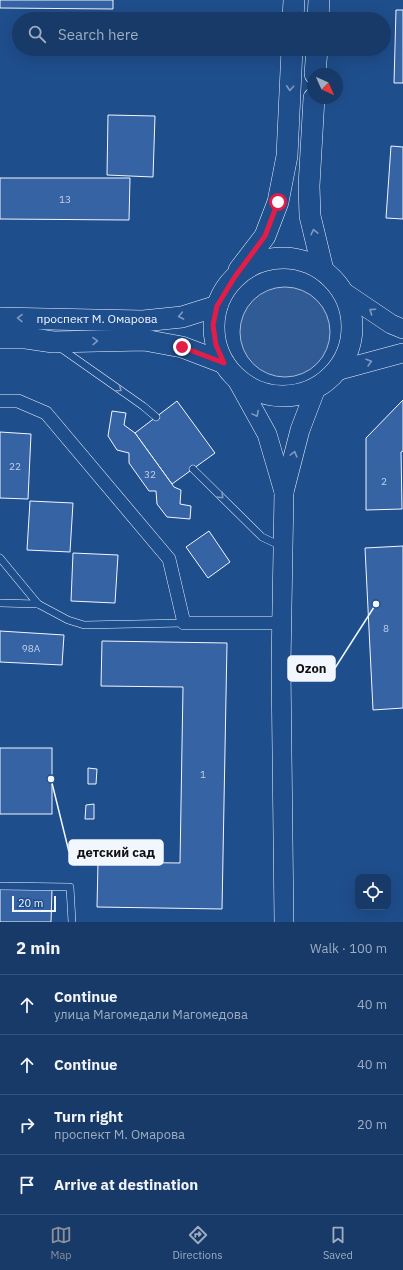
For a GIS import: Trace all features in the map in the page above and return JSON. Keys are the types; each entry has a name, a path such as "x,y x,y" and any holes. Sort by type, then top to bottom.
{"main road":[{"path":"293,12 294,0"},
{"path":"319,12 320,0"},
{"path":"234,278 253,264 277,258 301,260 323,270 342,291 350,311 352,332 347,353 336,371 316,388 289,396 262,393 237,380 224,363 216,345 213,325 217,306 234,278 265,236 278,202 287,156 292,56"},
{"path":"315,68 316,56"},
{"path":"314,104 308,186 310,216 323,270"},
{"name":"проспект М. Омарова","path":"0,318 143,321 182,317 217,306"},
{"name":"проспект М. Омарова","path":"0,338 26,338 53,342 144,340 182,347 224,363"}],"street":[{"path":"342,291 391,324 403,329"},
{"path":"336,371 403,353"},
{"path":"237,380 267,434 284,492"},
{"path":"284,922 281,666 284,492 300,430 316,388"},
{"path":"0,401 18,401 46,412 169,560 184,623 282,623"}],"lane":[{"path":"53,342 143,406 156,417"},
{"path":"193,469 262,536 283,547"},
{"path":"0,558 38,604 68,620 84,625 184,623"},
{"path":"0,603 38,604"},
{"path":"0,886 70,887 72,922"}],"shaded area":[{"path":"285,287 302,290 317,300 327,315 330,332 327,349 317,364 302,374 285,377 268,374 253,364 243,349 240,332 243,315 253,300 268,290"}],"building":[{"path":"0,0 113,0 113,9 0,8"},
{"path":"396,10 403,10 403,83 394,83"},
{"path":"108,115 155,116 153,177 107,175"},
{"path":"391,146 403,147 403,219 386,218"},
{"path":"0,178 130,178 129,220 0,219"},
{"path":"403,400 403,451 401,452 402,509 366,510 366,438"},
{"path":"177,401 215,453 172,484 135,433"},
{"path":"112,411 126,413 124,425 135,433 174,487 181,490 180,504 191,506 190,519 167,517 157,504 156,491 149,491 129,463 129,453 117,450 108,436"},
{"path":"0,432 31,434 28,499 0,498"},
{"path":"30,501 73,503 70,552 27,550"},
{"path":"209,531 230,562 208,578 186,547"},
{"path":"403,546 403,708 373,710 365,548"},
{"path":"73,553 118,555 115,603 71,601"},
{"path":"0,631 64,635 62,665 0,662"},
{"path":"102,641 227,643 222,909 97,907 98,862 180,863 183,687 101,686"},
{"path":"0,748 52,748 52,814 0,814"},
{"path":"88,768 97,769 96,784 88,784"},
{"path":"94,804 94,819 85,819 86,805"},
{"path":"0,888 52,889 51,922 0,922"}],"place":[{"name":"Ozon","path":"376,604"},
{"name":"детский сад","path":"51,779"}],"route":[{"path":"182,347 224,363 216,345 213,325 217,306 234,278 265,236 278,202"}]}
